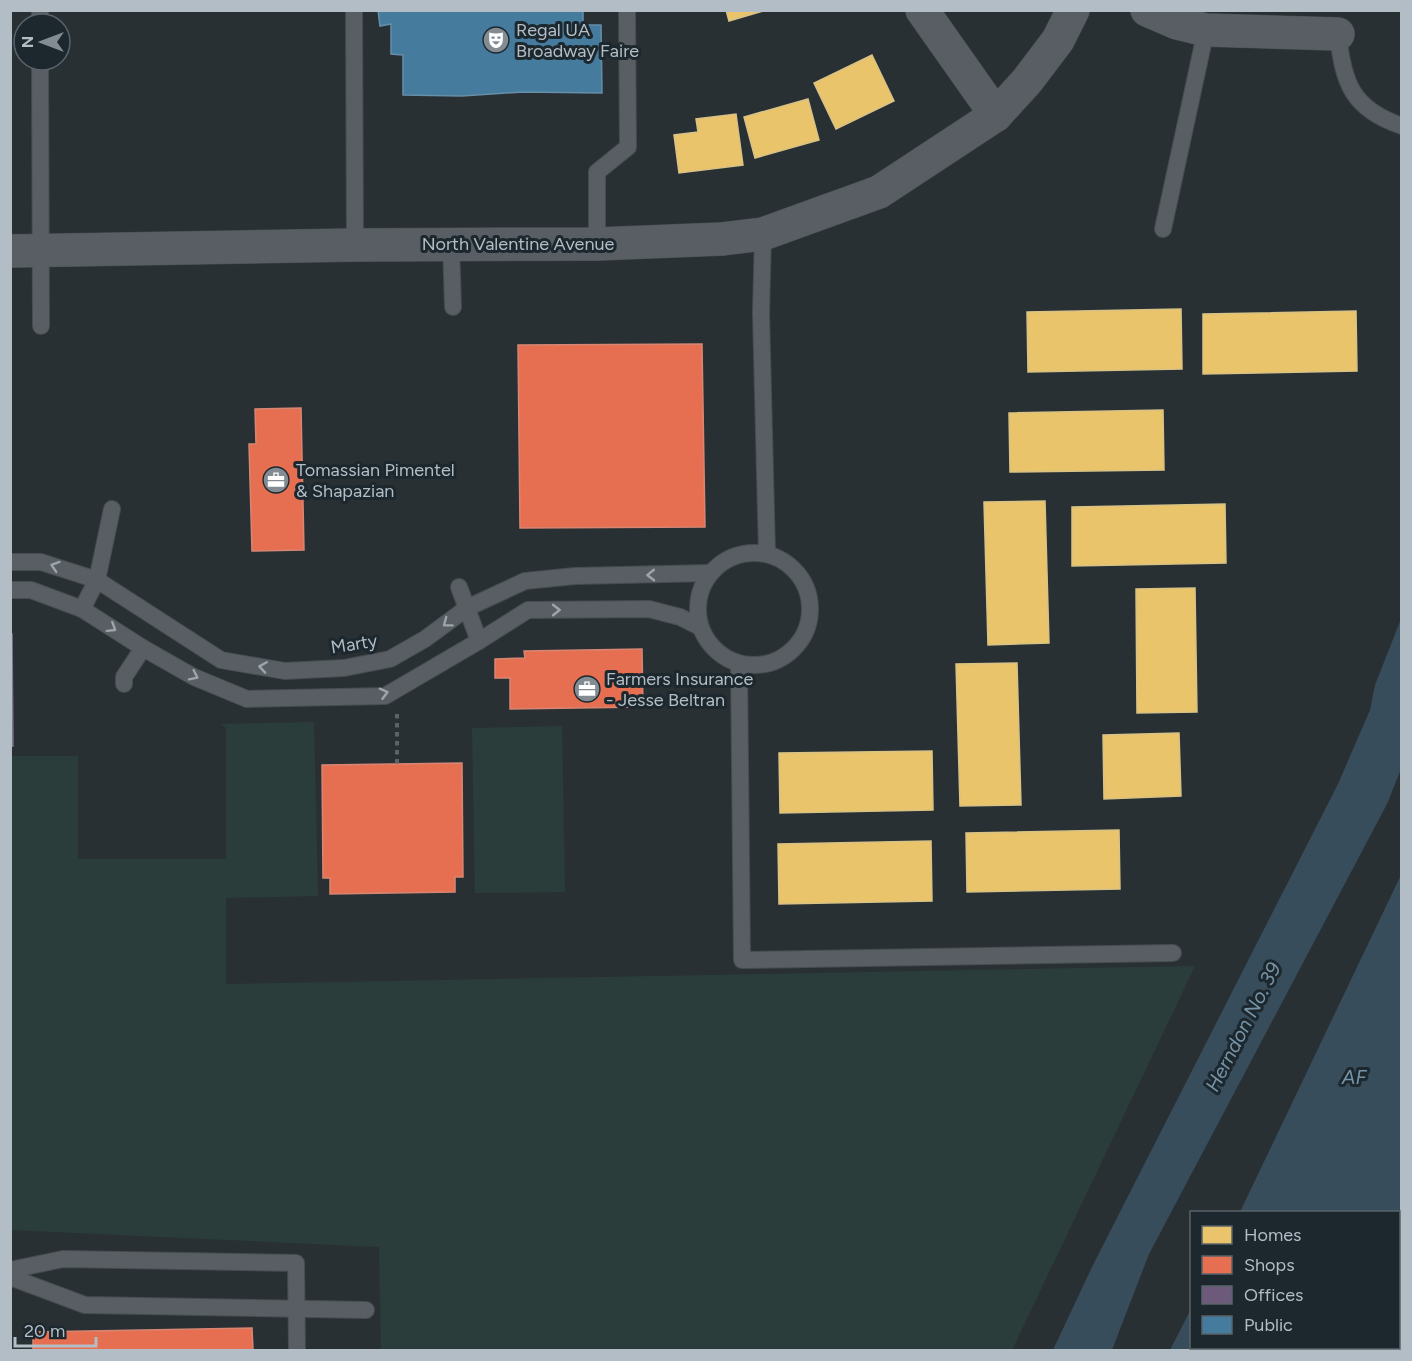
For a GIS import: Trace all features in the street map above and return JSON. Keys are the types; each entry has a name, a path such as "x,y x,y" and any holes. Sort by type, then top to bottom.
{"street":[{"path":"922,10 996,115"},
{"name":"North Valentine Avenue","path":"26,251 355,244 597,244 722,239 763,234 879,192 996,115 1027,81 1058,40 1073,10"},
{"path":"1148,10 1177,23 1206,30 1338,34"}],"lane":[{"path":"354,10 355,244"},
{"path":"597,244 597,172 628,147 627,10"},
{"path":"1163,229 1206,30"},
{"path":"1338,34 1341,62 1350,89 1366,108 1401,126"},
{"path":"39,72 26,251 41,326"},
{"path":"763,234 761,313 767,553"},
{"path":"451,244 453,307"},
{"path":"82,609 97,580 112,508"},
{"path":"767,553 793,568 804,582 810,601 810,619 803,637 792,652 776,662 758,666 739,664 722,656 709,644 700,627 697,608 701,590 710,573 723,561 741,554 767,553"},
{"name":"Marty","path":"10,562 41,562 97,580 221,660 285,670 344,668 390,659 425,639 467,608 525,581 575,576 710,573"},
{"path":"459,587 479,641"},
{"path":"10,590 31,590 82,609 194,677 247,699 385,696 528,610 649,609 680,617 700,627"},
{"path":"124,684 124,677 143,648"},
{"path":"739,664 742,960 1173,953"},
{"path":"10,1270 63,1259 296,1263 297,1350"},
{"path":"10,1277 85,1305 366,1310"}],"path":[{"path":"396,689 397,764"}],"green space":[{"path":"314,722 318,896 226,898 226,984 1195,966 1012,1350 381,1350 379,1247 11,1230 11,756 78,756 78,859 226,859 226,728 221,724"},
{"path":"562,726 565,892 475,893 472,728"}],"water":[{"name":"Herndon No. 39","path":"1401,619 1401,769 1387,804 1149,1254 1112,1350 1053,1350 1092,1267 1338,784 1370,710 1375,685"},
{"name":"AF","path":"1401,875 1401,1350 1170,1350 1190,1311 1190,1349 1400,1349 1400,1211 1240,1211"}],"building: Homes":[{"path":"726,10 766,10 729,21"},
{"path":"872,55 894,101 836,129 814,83"},
{"path":"808,99 819,140 755,158 744,117"},
{"path":"736,114 743,165 679,173 674,135 698,132 696,119"},
{"path":"1181,309 1182,369 1028,372 1027,312"},
{"path":"1356,311 1357,371 1203,374 1203,314"},
{"path":"1163,410 1164,470 1010,472 1009,413"},
{"path":"1045,501 1049,643 988,645 984,502"},
{"path":"1225,504 1226,563 1072,566 1072,507"},
{"path":"1195,588 1197,712 1137,713 1136,589"},
{"path":"1017,663 1021,805 960,806 956,664"},
{"path":"1179,733 1181,796 1104,799 1103,735"},
{"path":"932,751 933,810 780,813 779,753"},
{"path":"1119,830 1120,889 967,892 966,833"},
{"path":"931,841 932,901 779,904 778,844"}],"building: Shops":[{"path":"702,344 705,527 520,528 518,345"},
{"path":"301,408 304,550 252,551 249,444 256,444 255,409"},
{"path":"642,649 643,707 510,709 510,678 495,678 495,659 525,658 524,651"},
{"path":"462,763 463,877 455,877 455,892 330,894 330,878 323,878 322,765"},
{"path":"252,1328 253,1350 33,1350 33,1332"}],"building: Offices":[{"path":"10,633 12,634 13,746 10,746"}],"building: Public":[{"name":"Regal UA Broadway Faire","path":"378,10 583,10 583,25 601,25 602,93 403,95 403,55 391,54 391,24 380,26"}],"place":[{"name":"Regal UA Broadway Faire","path":"496,40"},
{"name":"Tomassian Pimentel & Shapazian","path":"276,480"},
{"name":"Farmers Insurance - Jesse Beltran","path":"587,689"}]}
